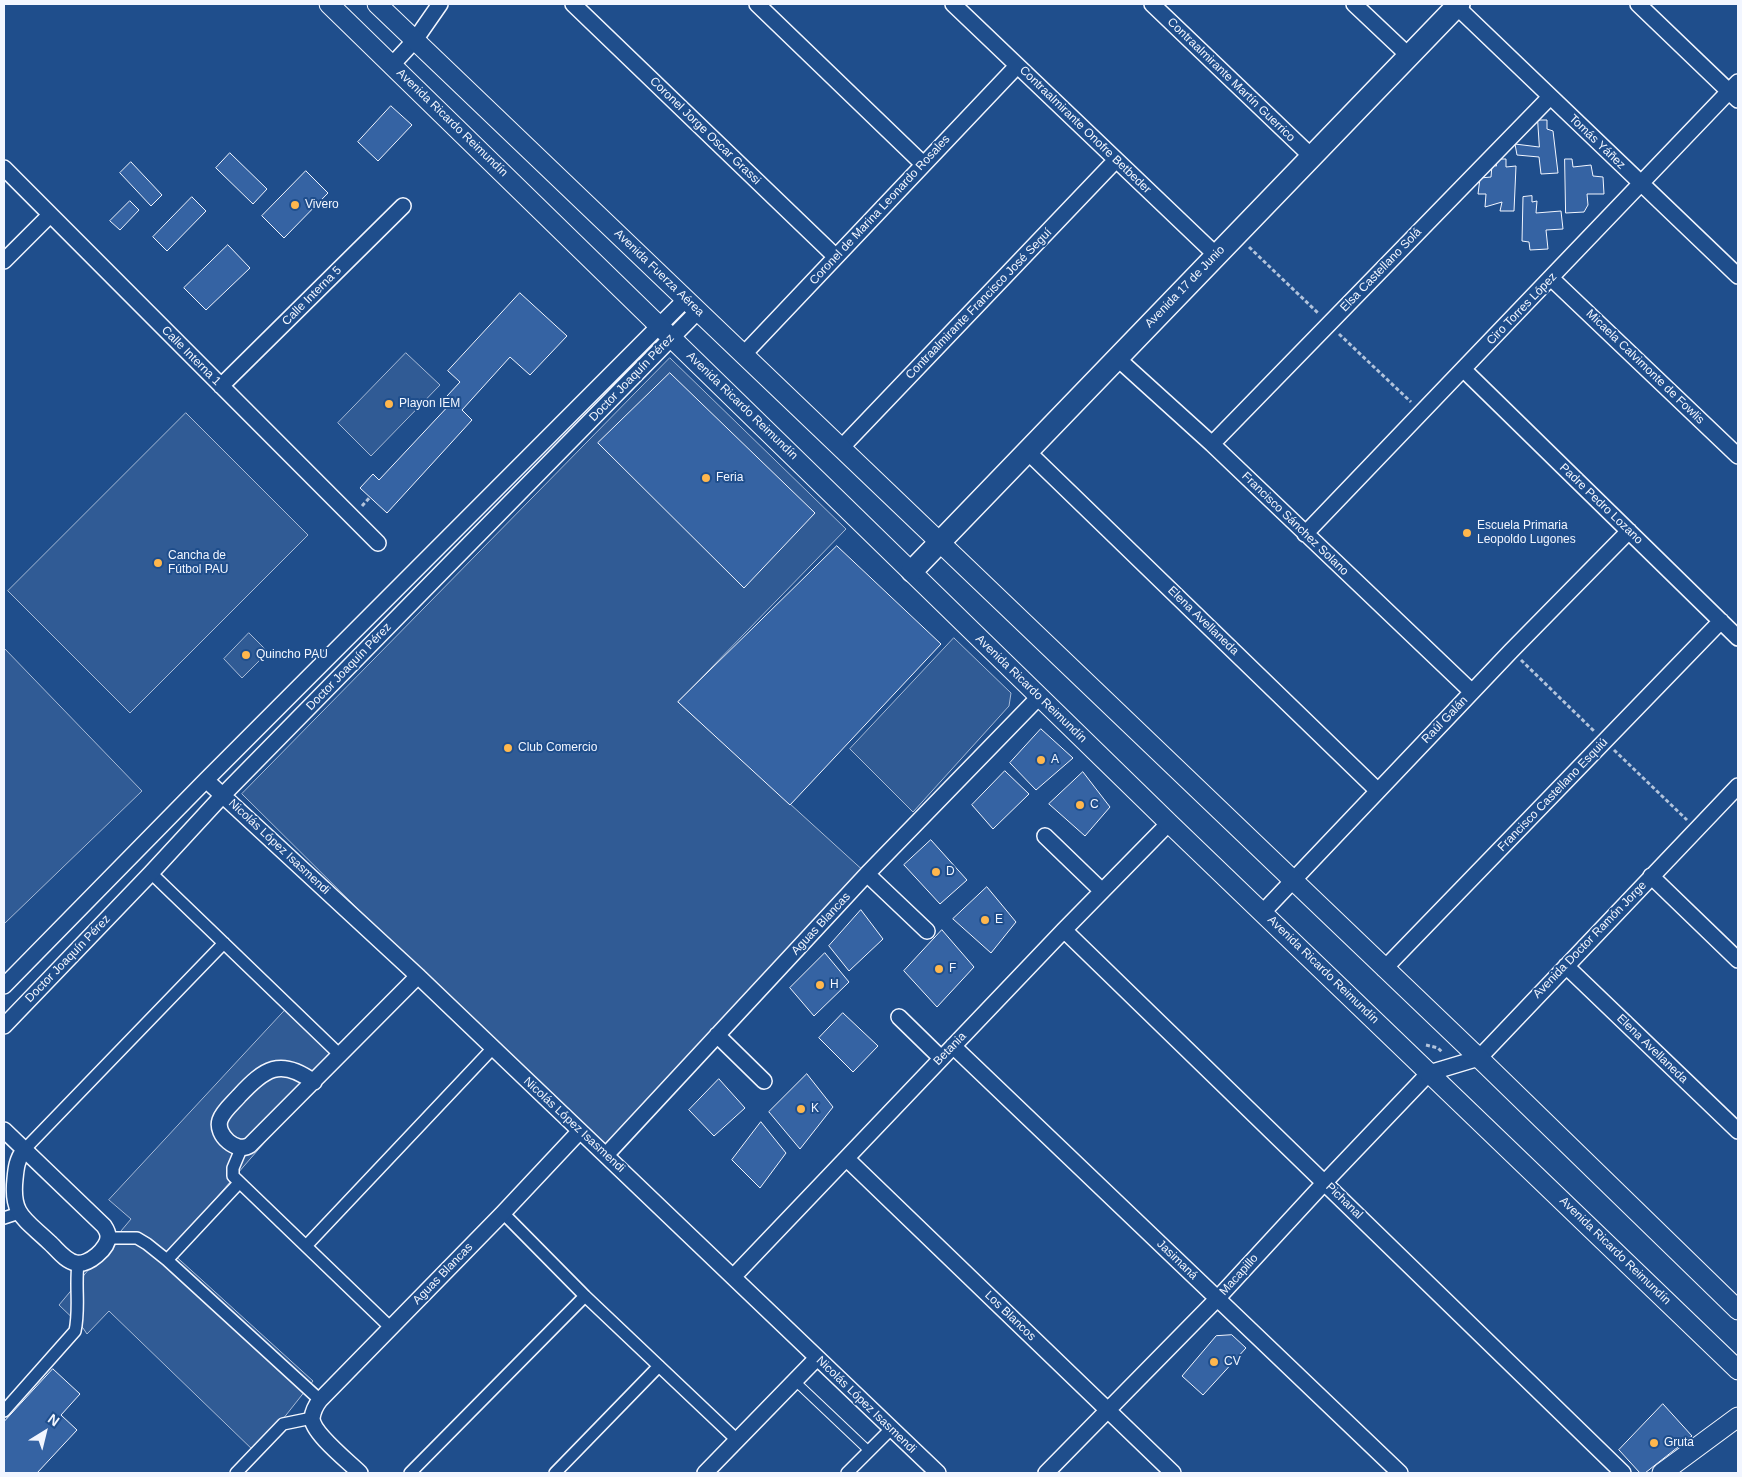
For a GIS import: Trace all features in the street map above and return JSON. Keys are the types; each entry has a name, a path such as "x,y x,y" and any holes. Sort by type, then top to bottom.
{"main road":[{"name":"Avenida 17 de Junio","path":"912,571 1457,5"}],"street":[{"name":"Avenida Ricardo Reimundín","path":"328,4 1169,823 1738,1370"},
{"name":"Avenida Fuerza Aérea","path":"378,4 940,543"},
{"path":"392,65 415,40 440,4"},
{"name":"Coronel Jorge Oscar Grassi","path":"573,4 836,258"},
{"path":"757,4 923,164"},
{"name":"Contraalmirante Onofre Betbeder","path":"953,4 1216,256"},
{"name":"Contraalmirante Martín Guerrico","path":"1152,4 1311,156"},
{"path":"1354,4 1408,55"},
{"path":"1638,4 1735,91"},
{"name":"Tomás Yáñez","path":"1457,5 1550,97 1738,276"},
{"name":"Coronel de Marina Leonardo Rosales","path":"744,356 1017,66"},
{"name":"Ciro Torres López","path":"1305,534 1641,184 1735,91"},
{"name":"Elsa Castellano Solá","path":"1212,444 1550,97"},
{"name":"Contraalmirante Francisco José Seguí","path":"841,448 1116,160"},
{"name":"Calle Interna 1","path":"4,168 378,543"},
{"name":"Calle Interna 5","path":"221,386 403,206"},
{"path":"4,261 50,215"},
{"name":"Micaela Calvimonte de Fowlis","path":"1552,278 1738,456"},
{"name":"Doctor Joaquín Pérez","path":"4,986 206,780 692,305"},
{"name":"Doctor Joaquín Pérez","path":"4,1026 665,332"},
{"name":"Francisco Sánchez Solano","path":"1118,358 1212,444 1472,692"},
{"name":"Padre Pedro Lozano","path":"1464,370 1738,638"},
{"name":"Elena Avellaneda","path":"1028,452 1377,790"},
{"name":"Raúl Galán","path":"1263,912 1377,790 1629,531"},
{"path":"940,543 1478,1058 1738,1310"},
{"name":"Francisco Castellano Esquiú","path":"1384,968 1721,621"},
{"name":"Aguas Blancas","path":"606,1155 867,874 1039,697"},
{"name":"Nicolás López Isasmendi","path":"206,780 418,976 579,1132 606,1155 938,1473"},
{"name":"Avenida Doctor Ramón Jorge","path":"1429,1073 1478,1058 1651,876 1738,788"},
{"name":"Betania","path":"733,1276 1169,823"},
{"path":"1045,836 1102,891"},
{"path":"151,872 340,1055"},
{"path":"867,874 927,931"},
{"path":"1651,876 1738,960"},
{"name":"Pichanal","path":"1064,930 1623,1473"},
{"path":"4,1130 24,1150 104,1226 109,1238 103,1248 90,1261 78,1264 66,1258 19,1213 14,1203 13,1194 16,1164 24,1150 224,943"},
{"name":"Elena Avellaneda","path":"1566,966 1738,1131"},
{"path":"314,1082 294,1070 274,1069 264,1072 256,1078 222,1115 219,1120 220,1131 232,1144 241,1149 250,1145 314,1082 418,976"},
{"path":"899,1017 942,1058"},
{"path":"717,1035 764,1081"},
{"name":"Jasimaná","path":"954,1046 1400,1473"},
{"path":"306,1246 493,1048"},
{"name":"Macapillo","path":"1046,1473 1217,1299 1324,1182 1429,1073"},
{"name":"Aguas Blancas","path":"312,1418 314,1408 320,1400 503,1213 579,1132"},
{"path":"241,1149 233,1168 233,1176 391,1328"},
{"name":"Los Blancos","path":"847,1159 1172,1473"},
{"path":"167,1260 240,1183"},
{"path":"4,1218 19,1213"},
{"path":"503,1213 586,1296 737,1440"},
{"path":"109,1238 137,1238 147,1244 167,1260 320,1400"},
{"path":"4,1411 8,1397 74,1331 77,1324 78,1299 76,1281 78,1264"},
{"path":"410,1473 586,1296"},
{"path":"704,1473 816,1358"},
{"path":"555,1473 659,1366"},
{"path":"1662,1473 1738,1417"},
{"path":"236,1473 282,1424 312,1418 320,1434 360,1473"},
{"path":"847,1473 891,1429"}],"lane":[{"path":"794,1380 869,1451"}],"shaded area":[{"name":"Playon IEM","path":"406,353 440,385 371,456 338,423"},
{"name":"Club Comercio","path":"670,358 846,529 678,702 867,874 606,1155 242,794"},
{"name":"Cancha de Fútbol PAU","path":"186,413 308,535 130,713 8,591"},
{"name":"Quincho PAU","path":"249,633 268,652 242,678 224,659"},
{"path":"954,638 1011,693 1009,706 913,812 850,749"},
{"path":"4,648 142,791 4,924"},
{"path":"289,1006 338,1058 170,1251 313,1381 256,1453 109,1311 87,1334 59,1305 131,1219 109,1200"}],"building":[{"path":"391,106 412,125 378,161 358,142"},
{"path":"1538,120 1547,120 1547,129 1553,131 1558,173 1541,174 1539,157 1517,155 1515,144 1539,147"},
{"path":"230,153 267,189 253,204 216,168"},
{"path":"1497,159 1506,159 1506,167 1516,166 1514,211 1500,211 1502,202 1485,207 1486,194 1478,194 1480,178 1491,177 1492,165 1496,166"},
{"path":"1565,159 1572,159 1573,167 1591,165 1593,176 1603,177 1604,194 1587,194 1588,205 1584,212 1566,213"},
{"path":"131,162 162,195 151,206 120,173"},
{"name":"Vivero","path":"306,171 328,193 284,238 262,216"},
{"path":"1532,196 1532,202 1537,201 1536,213 1561,211 1563,229 1546,230 1548,249 1530,250 1529,242 1522,241 1523,197"},
{"path":"192,197 206,211 167,251 153,237"},
{"path":"130,201 139,210 120,230 110,221"},
{"path":"228,245 250,268 206,310 184,288"},
{"path":"520,293 567,336 530,375 510,357 462,410 472,420 387,513 360,488 373,474 379,480 453,401 447,396 460,382 448,371"},
{"name":"Feria","path":"670,373 815,513 744,588 598,443"},
{"path":"837,546 941,644 790,805 678,702"},
{"name":"A","path":"1041,729 1073,758 1036,790 1010,763"},
{"path":"1005,771 1029,794 993,829 972,805"},
{"name":"C","path":"1083,772 1110,807 1085,836 1049,804"},
{"name":"D","path":"931,840 967,880 940,904 904,865"},
{"name":"E","path":"987,887 1016,922 991,953 953,919"},
{"path":"861,910 883,939 849,971 829,946"},
{"name":"F","path":"942,930 974,967 937,1007 904,971"},
{"name":"H","path":"825,953 849,982 814,1016 790,988"},
{"path":"843,1013 878,1046 853,1072 819,1038"},
{"name":"K","path":"807,1074 833,1107 800,1149 769,1112"},
{"path":"719,1079 745,1108 714,1136 689,1110"},
{"path":"761,1122 786,1153 760,1188 732,1160"},
{"name":"CV","path":"1232,1335 1246,1348 1203,1395 1182,1376 1216,1336"},
{"path":"53,1369 80,1394 61,1415 77,1430 37,1473 4,1473 4,1422"},
{"name":"Gruta","path":"1663,1404 1692,1436 1645,1473 1640,1473 1619,1450"}],"place":[{"name":"Vivero","path":"295,205"},
{"name":"Playon IEM","path":"389,404"},
{"name":"Feria","path":"706,478"},
{"name":"Escuela Primaria Leopoldo Lugones","path":"1467,533"},
{"name":"Cancha de Fútbol PAU","path":"158,563"},
{"name":"Quincho PAU","path":"246,655"},
{"name":"Club Comercio","path":"508,748"},
{"name":"A","path":"1041,760"},
{"name":"C","path":"1080,805"},
{"name":"D","path":"936,872"},
{"name":"E","path":"985,920"},
{"name":"F","path":"939,969"},
{"name":"H","path":"820,985"},
{"name":"K","path":"801,1109"},
{"name":"CV","path":"1214,1362"},
{"name":"Gruta","path":"1654,1443"}]}
